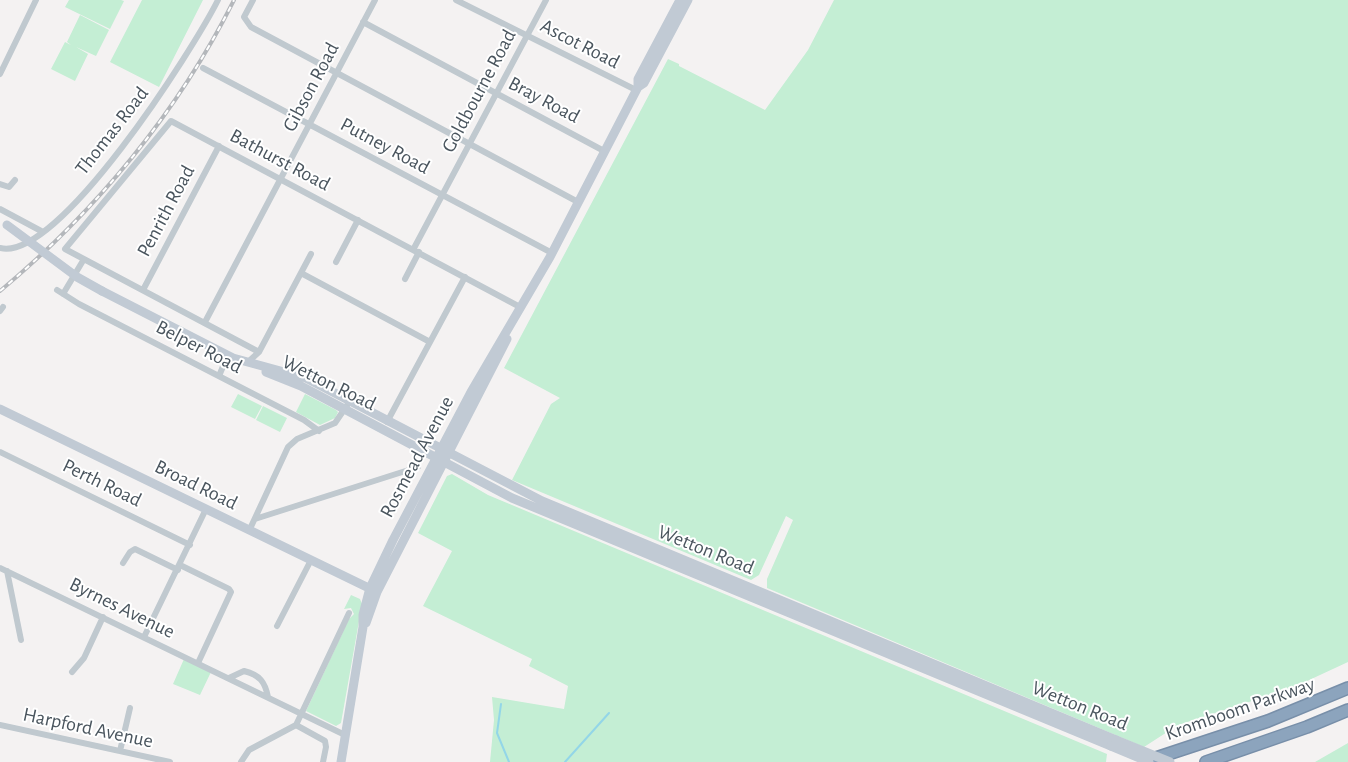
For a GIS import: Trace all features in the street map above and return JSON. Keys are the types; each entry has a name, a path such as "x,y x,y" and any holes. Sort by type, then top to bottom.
{"highway":[{"name":"Kromboom Parkway","path":"1144,762 1268,721 1348,688"},
{"name":"Kromboom Parkway","path":"1206,762 1290,734 1348,710"}],"main road":[{"name":"Rosmead Avenue","path":"340,762 363,627 363,614 512,319 552,253 637,88 638,79 680,0"},
{"name":"Rosmead Avenue","path":"637,88 644,83 688,0"},
{"name":"Wetton Road","path":"3,223 77,277 102,291 236,359 301,386 346,410 442,455"},
{"name":"Wetton Road","path":"236,359 306,378 388,422 512,498 1113,743 1170,762"},
{"name":"Broad Road","path":"0,409 374,590"},
{"name":"Wetton Road","path":"1113,743 1149,762"}],"street":[{"path":"0,74 36,0"},
{"name":"Thomas Road","path":"0,248 17,247 44,232 87,189 142,120 177,72 218,0"},
{"path":"253,0 244,17 247,24 578,202"},
{"name":"Gibson Road","path":"205,322 375,0"},
{"name":"Ascot Road","path":"456,0 637,88"},
{"name":"Goldbourne Road","path":"405,279 442,195 546,0"},
{"name":"Bray Road","path":"364,22 604,151"},
{"name":"Putney Road","path":"203,68 552,253"},
{"name":"Bathurst Road","path":"66,248 171,121 465,277 519,309"},
{"name":"Penrith Road","path":"142,290 219,146"},
{"path":"0,184 10,187 15,180"},
{"path":"0,209 44,232"},
{"path":"336,262 358,220"},
{"name":"Wetton Road","path":"66,248 258,352"},
{"path":"247,363 258,352 311,254"},
{"name":"Belper Road","path":"84,259 60,292 304,420 319,431"},
{"path":"301,273 430,342"},
{"path":"388,422 465,277"},
{"path":"258,352 258,366"},
{"path":"219,376 224,364"},
{"path":"249,530 288,447 298,439 335,424 346,410 350,401"},
{"name":"Perth Road","path":"0,452 190,544"},
{"path":"255,519 418,467"},
{"path":"144,637 206,510"},
{"path":"123,563 130,552 135,550 229,589 231,592 198,663"},
{"path":"277,626 311,560"},
{"name":"Byrnes Avenue","path":"0,568 345,735"},
{"path":"8,571 21,640"},
{"path":"241,762 249,750 296,725 300,713 349,613"},
{"path":"72,672 84,658 103,617"},
{"path":"229,678 244,671 254,674 264,681 268,697"},
{"path":"120,751 130,708"},
{"path":"296,725 324,741 326,747 324,762"},
{"name":"Harpford Avenue","path":"0,726 170,762"}],"green space":[{"path":"69,0 124,1 110,29 65,7"},
{"path":"142,0 203,0 159,87 110,62"},
{"path":"834,0 1348,0 1348,662 1292,688 1178,725 1144,747 767,588 767,579 793,520 786,516 759,575 751,580 512,480 551,404 560,398 504,368 668,59 765,110 808,50"},
{"path":"80,15 109,30 96,56 76,47 88,54 75,81 51,69 65,42 71,45 67,42"},
{"path":"238,394 262,406 255,419 231,407"},
{"path":"305,394 336,410 338,412 335,418 320,425 296,412"},
{"path":"263,406 287,418 280,432 256,420"},
{"path":"452,474 488,495 1107,754 1106,762 490,762 494,720 492,697 564,709 568,686 529,666 532,659 423,606 452,551 418,533 447,476"},
{"path":"351,595 360,599 362,604 341,723 336,726 306,711 349,619 354,614 351,608 344,609"},
{"path":"184,659 211,672 200,695 173,684"},
{"path":"1348,743 1348,762 1315,762"}],"waterway":[{"path":"501,704 497,733 509,762"},
{"path":"565,762 609,713"}],"railway":[{"path":"0,291 69,228 132,158 161,120 187,81 212,41 234,0"}]}
